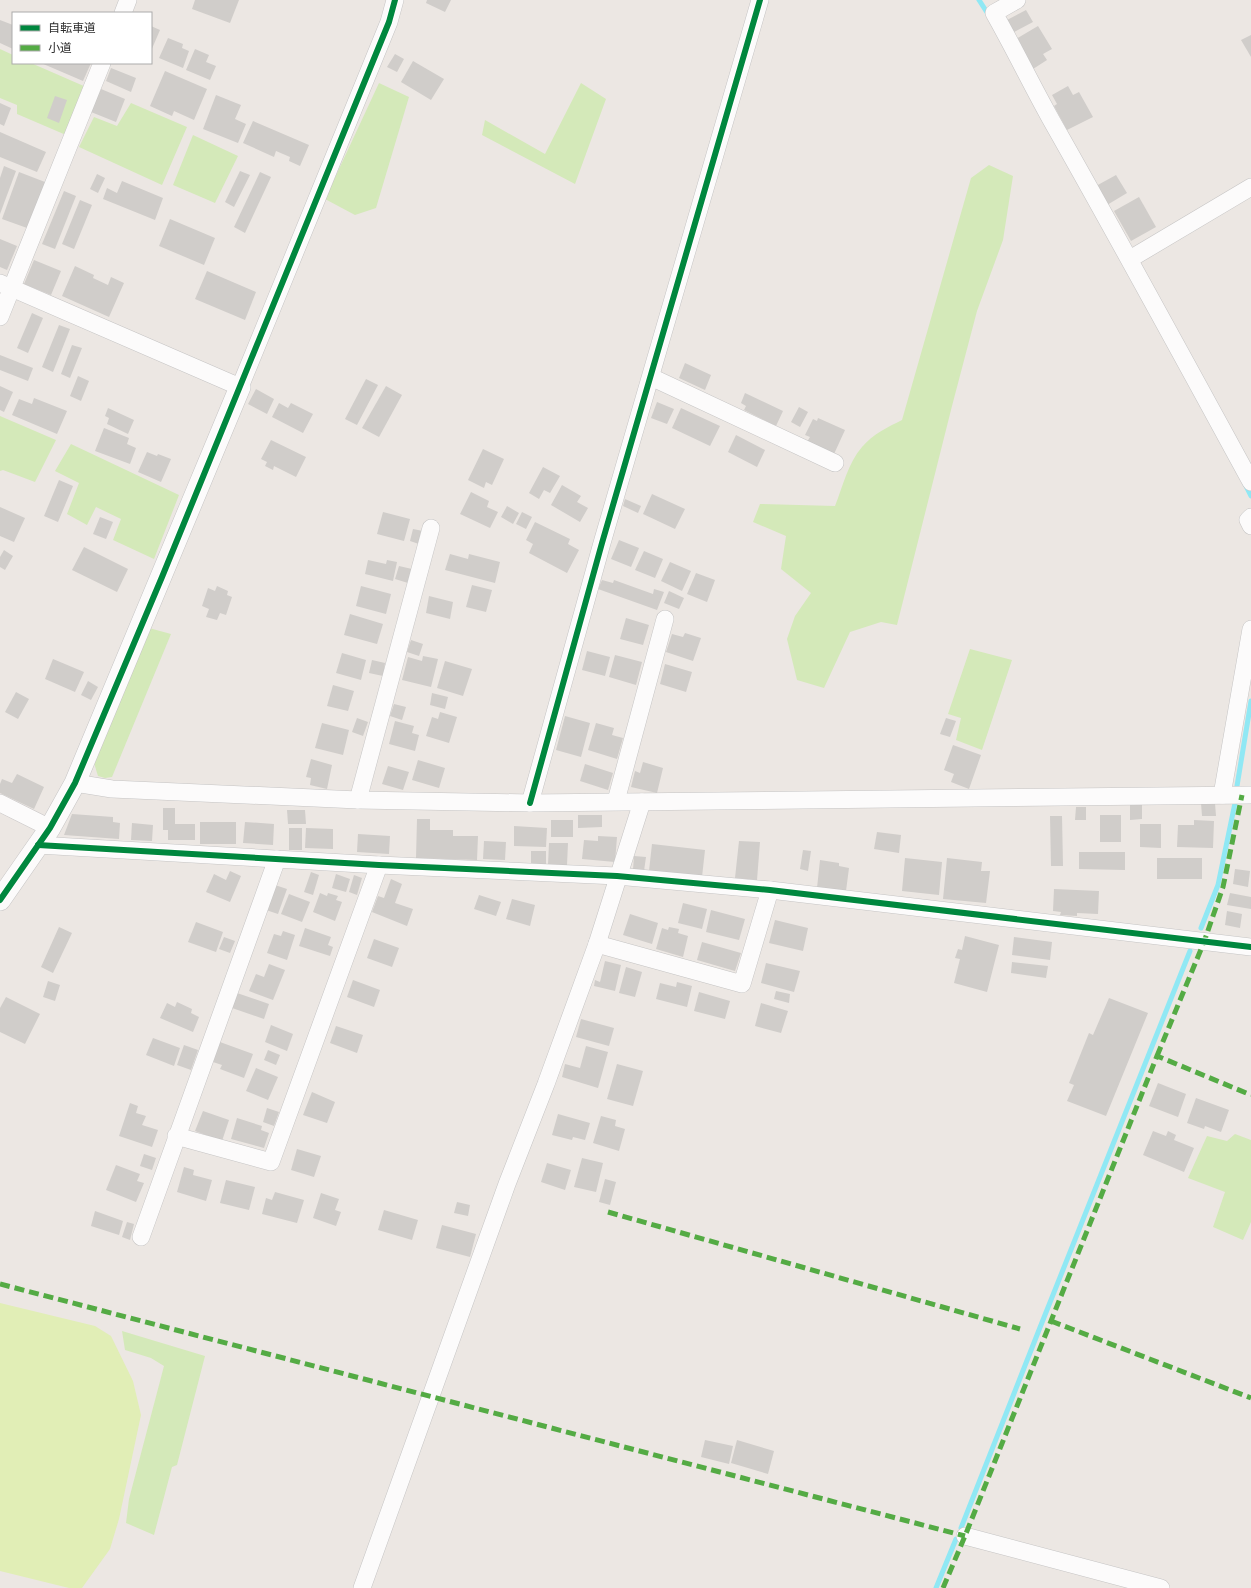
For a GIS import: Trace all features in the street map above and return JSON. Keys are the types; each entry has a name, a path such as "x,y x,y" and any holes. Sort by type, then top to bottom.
{"street":[{"path":"123,12 128,0"},
{"path":"0,900 50,828 75,783 240,387 389,22 395,0"},
{"path":"530,803 602,543 760,0"},
{"path":"1017,0 994,13 1251,482"},
{"path":"0,317 6,285 102,64"},
{"path":"1130,259 1251,187"},
{"path":"6,285 240,387"},
{"path":"650,377 835,463"},
{"path":"1251,518 1248,520 1251,526"},
{"path":"358,800 431,528"},
{"path":"616,801 665,619"},
{"path":"1222,795 1251,629"},
{"path":"75,783 112,789 358,800 530,803 1251,795"},
{"path":"362,1588 506,1184 546,1084 596,944 642,802"},
{"path":"0,803 50,828"},
{"path":"38,845 379,865 617,876 770,890 1251,947"},
{"path":"141,1237 276,859"},
{"path":"176,1136 271,1162 379,865"},
{"path":"596,944 742,984 770,890"},
{"path":"965,1536 1161,1588"}],"green space":[{"path":"0,49 12,55 12,64 33,64 86,87 66,135 17,114 17,105 0,98"},
{"path":"379,83 409,97 376,208 355,215 325,199"},
{"path":"581,83 606,99 575,184 482,135 485,120 545,154"},
{"path":"131,103 187,127 162,185 79,147 94,117 117,126"},
{"path":"193,135 238,156 215,203 173,185"},
{"path":"989,165 1013,176 1003,240 977,311 897,625 881,622 850,632 824,688 797,680 787,639 795,616 811,593 781,569 786,536 753,522 760,504 835,506 849,467 857,453 866,442 886,428 902,420 971,178"},
{"path":"0,416 56,440 35,482 3,470 0,471"},
{"path":"71,444 179,495 154,559 113,540 121,519 96,507 87,525 67,514 79,483 55,471"},
{"path":"149,628 171,634 112,777 105,778 98,776 94,763"},
{"path":"970,649 1012,660 982,750 956,740 961,718 948,714"},
{"path":"1235,1134 1251,1140 1251,1222 1243,1240 1213,1227 1225,1192 1188,1178 1207,1136 1227,1141"},
{"path":"0,1303 95,1326 111,1336 133,1381 141,1415 119,1519 110,1549 82,1588 69,1588 0,1571"},
{"path":"122,1331 205,1356 177,1465 172,1467 154,1535 126,1523 129,1499 164,1366 151,1358 125,1350"}],"building":[{"path":"195,0 239,0 230,23 192,9"},
{"path":"427,0 451,0 445,12 426,3"},
{"path":"1026,10 1033,22 1014,32 1007,20"},
{"path":"0,20 12,25 12,49 0,43"},
{"path":"152,26 160,30 152,49"},
{"path":"1038,26 1052,49 1043,54 1047,60 1033,69 1016,39"},
{"path":"1251,35 1251,57 1241,40"},
{"path":"168,38 183,44 182,48 189,51 183,68 159,58"},
{"path":"195,49 209,55 206,62 216,66 210,80 186,70"},
{"path":"395,54 404,59 397,72 387,67"},
{"path":"413,61 444,79 431,100 401,82"},
{"path":"43,64 91,64 83,81"},
{"path":"111,68 136,78 131,92 106,81"},
{"path":"165,71 207,89 194,120 174,111 172,116 150,106"},
{"path":"1068,86 1073,95 1079,92 1093,117 1067,130 1054,106 1057,104 1052,95"},
{"path":"101,89 125,99 116,122 91,112"},
{"path":"216,95 241,105 235,119 246,124 238,143 203,129"},
{"path":"55,96 67,100 59,123 47,118"},
{"path":"0,103 11,108 4,126 0,124"},
{"path":"253,121 309,145 300,166 289,161 290,157 276,151 274,157 243,143"},
{"path":"0,132 46,152 37,172 0,157"},
{"path":"4,166 16,171 0,214 0,178"},
{"path":"240,171 250,175 234,207 225,202"},
{"path":"19,172 45,182 27,228 2,219"},
{"path":"260,172 271,177 245,233 234,227"},
{"path":"97,174 105,178 98,193 90,189"},
{"path":"1116,175 1127,193 1107,205 1096,186"},
{"path":"122,181 163,198 155,220 103,199 107,188 117,193"},
{"path":"64,191 76,196 55,249 42,244"},
{"path":"1139,197 1156,227 1131,241 1114,211"},
{"path":"80,200 92,205 74,249 62,244"},
{"path":"170,219 215,238 204,265 159,246"},
{"path":"0,239 17,246 7,270 0,267"},
{"path":"34,260 61,271 51,295 24,284"},
{"path":"75,266 94,275 93,278 108,285 111,277 124,283 109,317 62,296"},
{"path":"207,271 256,292 245,320 195,299"},
{"path":"32,313 43,318 28,353 17,348"},
{"path":"59,325 70,329 53,372 42,367"},
{"path":"72,345 82,348 70,378 61,374"},
{"path":"0,355 33,368 28,381 0,370"},
{"path":"685,363 711,375 705,390 679,378"},
{"path":"78,376 89,381 81,401 70,396"},
{"path":"366,379 378,385 357,425 345,419"},
{"path":"0,386 13,392 4,412 0,410"},
{"path":"386,386 402,395 379,437 362,428"},
{"path":"256,389 274,399 267,414 248,404"},
{"path":"745,393 783,411 776,426 744,410 746,406 741,403"},
{"path":"34,398 67,411 57,434 12,415 19,399 32,404"},
{"path":"657,402 674,409 667,424 651,418"},
{"path":"279,403 288,408 291,403 313,414 303,433 272,417"},
{"path":"799,407 808,412 800,427 791,422"},
{"path":"108,408 134,420 128,434 107,424 109,418 105,416"},
{"path":"681,408 720,426 710,446 672,428"},
{"path":"818,418 845,430 834,454 807,442 810,437 805,435 813,419 817,421"},
{"path":"104,428 129,438 127,444 136,448 130,464 95,451"},
{"path":"736,435 765,450 757,467 728,452"},
{"path":"271,440 306,457 296,477 274,466 273,470 265,466 267,462 261,459"},
{"path":"483,449 504,459 492,485 486,482 484,488 468,480"},
{"path":"147,452 171,459 161,482 138,472"},
{"path":"543,467 560,476 550,493 544,490 539,499 529,493"},
{"path":"59,480 73,486 58,522 44,516"},
{"path":"562,485 581,496 577,502 588,508 580,522 551,505"},
{"path":"471,492 489,501 487,507 498,512 490,528 460,514"},
{"path":"652,494 685,509 675,529 643,514"},
{"path":"625,499 641,506 638,513 623,506"},
{"path":"507,506 519,513 513,524 501,517"},
{"path":"0,507 25,518 14,542 0,536"},
{"path":"383,512 410,519 404,541 377,534"},
{"path":"522,512 532,517 526,529 516,524"},
{"path":"100,517 113,522 106,539 93,534"},
{"path":"535,522 570,539 568,544 579,550 567,573 529,553 533,544 526,540"},
{"path":"413,529 423,531 419,544 410,541"},
{"path":"619,540 639,548 631,567 611,559"},
{"path":"84,547 128,569 117,592 72,570"},
{"path":"4,550 13,556 5,570 0,567 0,557"},
{"path":"644,551 663,559 655,578 635,570"},
{"path":"450,554 468,559 469,554 500,562 495,583 445,570"},
{"path":"368,560 386,564 387,560 397,562 393,581 365,574"},
{"path":"670,562 691,571 682,591 661,581"},
{"path":"399,566 412,569 408,583 395,579"},
{"path":"696,573 715,580 707,602 687,594"},
{"path":"602,580 613,583 614,580 653,594 654,589 664,592 657,610 598,589"},
{"path":"472,585 492,590 486,612 466,607"},
{"path":"217,586 228,591 227,595 232,597 226,615 220,613 217,620 206,617 209,609 202,606 208,588 215,591"},
{"path":"361,586 391,594 386,614 356,606"},
{"path":"669,591 684,598 679,609 664,603"},
{"path":"429,596 453,602 450,619 426,613"},
{"path":"350,614 383,624 377,644 344,635"},
{"path":"626,618 649,625 643,645 620,639"},
{"path":"685,633 701,638 693,661 666,652 672,634 683,637"},
{"path":"411,640 423,644 419,656 407,652"},
{"path":"587,651 610,657 605,676 582,670"},
{"path":"342,653 366,660 361,680 336,673"},
{"path":"615,655 642,662 636,685 609,677"},
{"path":"423,656 438,659 431,687 402,680 408,657 422,661"},
{"path":"53,659 84,672 75,692 45,679"},
{"path":"372,660 385,663 383,676 369,673"},
{"path":"445,661 472,669 463,696 437,688"},
{"path":"665,664 692,672 686,692 660,684"},
{"path":"88,681 98,687 91,700 81,695"},
{"path":"333,685 354,691 348,711 327,706"},
{"path":"16,692 29,699 18,719 5,712"},
{"path":"432,693 448,697 445,709 430,705"},
{"path":"394,704 406,707 402,720 390,716"},
{"path":"440,712 457,717 449,743 426,736 432,717 438,719"},
{"path":"565,716 590,723 581,757 556,750"},
{"path":"357,718 368,722 363,736 352,732"},
{"path":"946,718 956,721 950,737 940,734"},
{"path":"395,721 414,726 412,733 419,735 415,751 389,744"},
{"path":"322,723 349,730 343,755 315,748"},
{"path":"596,723 614,728 612,735 623,738 617,759 588,750"},
{"path":"953,745 981,755 969,789 951,782 954,774 944,770"},
{"path":"311,759 332,765 327,789 310,785 311,778 306,777"},
{"path":"418,760 445,768 439,788 412,780"},
{"path":"643,762 663,768 657,793 631,787 635,771 640,773"},
{"path":"585,764 613,773 608,790 580,781"},
{"path":"388,766 409,772 403,790 382,784"},
{"path":"17,774 44,787 34,809 0,793 0,784 2,779 12,783"},
{"path":"1201,803 1215,803 1216,816 1202,816"},
{"path":"1130,805 1142,805 1142,819 1130,820"},
{"path":"1076,807 1086,807 1086,820 1075,820"},
{"path":"163,808 175,808 175,824 195,824 195,840 168,840 168,830 163,830"},
{"path":"287,810 305,810 306,824 288,824"},
{"path":"72,814 113,817 113,822 120,823 119,839 64,835"},
{"path":"578,815 602,815 602,827 578,828"},
{"path":"1100,815 1121,815 1121,842 1100,842"},
{"path":"1050,816 1062,816 1063,866 1051,866"},
{"path":"417,819 430,819 430,830 453,830 453,836 478,836 477,860 416,858"},
{"path":"551,820 573,820 573,837 551,837"},
{"path":"1194,820 1214,821 1213,848 1177,847 1178,825 1194,825"},
{"path":"200,822 236,822 236,844 200,844"},
{"path":"245,822 274,824 273,845 243,843"},
{"path":"132,823 153,825 152,841 131,840"},
{"path":"1140,824 1161,824 1161,848 1140,847"},
{"path":"514,826 547,828 546,847 514,846"},
{"path":"289,828 302,828 302,850 289,850"},
{"path":"306,828 333,829 333,849 305,848"},
{"path":"877,832 901,835 899,853 874,849"},
{"path":"358,834 390,836 389,854 357,852"},
{"path":"598,836 617,837 615,862 582,859 584,840 598,841"},
{"path":"484,841 506,842 505,860 483,859"},
{"path":"739,841 760,842 757,880 735,878"},
{"path":"549,843 568,843 567,865 548,865"},
{"path":"652,844 705,850 702,877 649,871"},
{"path":"803,850 811,851 808,871 800,869"},
{"path":"531,851 546,851 546,864 531,865"},
{"path":"1079,852 1125,852 1125,870 1079,869"},
{"path":"634,856 646,857 644,871 633,870"},
{"path":"905,858 942,862 939,895 902,891"},
{"path":"947,858 982,862 981,871 990,871 986,903 943,899"},
{"path":"1157,858 1202,858 1202,879 1157,879"},
{"path":"820,860 839,863 839,866 849,868 846,891 817,888"},
{"path":"1235,869 1250,871 1248,887 1233,884"},
{"path":"230,871 241,876 230,902 206,892 214,874 226,880"},
{"path":"311,872 319,875 313,895 304,892"},
{"path":"336,874 350,879 346,892 332,888"},
{"path":"354,875 362,878 357,895 349,892"},
{"path":"391,879 402,884 395,903 413,909 407,926 372,912 378,896 384,898"},
{"path":"275,885 287,889 278,914 266,910"},
{"path":"1054,889 1099,891 1098,914 1077,913 1077,916 1060,915 1061,912 1053,911"},
{"path":"320,893 327,896 328,893 338,896 336,900 342,902 335,921 313,912"},
{"path":"1230,893 1251,897 1251,909 1227,905"},
{"path":"289,894 310,902 302,922 281,914"},
{"path":"479,895 501,902 496,916 474,909"},
{"path":"512,899 535,905 530,926 506,919"},
{"path":"683,903 707,909 702,929 678,923"},
{"path":"711,910 745,919 739,940 706,932"},
{"path":"1227,911 1242,914 1240,928 1225,925"},
{"path":"630,914 658,923 652,944 623,935"},
{"path":"775,920 808,928 803,951 769,943"},
{"path":"196,922 223,932 216,952 188,942"},
{"path":"59,927 72,933 53,973 41,967"},
{"path":"669,927 679,929 678,933 688,936 683,957 656,949 662,928 668,930"},
{"path":"305,928 331,937 328,945 333,947 330,956 299,946"},
{"path":"283,931 295,935 287,960 267,953 274,934 281,936"},
{"path":"965,936 999,945 987,992 954,983 960,959 955,958 958,949 962,950"},
{"path":"224,937 235,941 230,953 219,949"},
{"path":"1014,937 1052,942 1050,960 1012,955"},
{"path":"374,939 399,948 392,967 367,958"},
{"path":"702,942 741,953 735,971 697,960"},
{"path":"605,961 621,965 615,991 594,986 595,980 600,982"},
{"path":"1012,962 1048,966 1046,978 1011,973"},
{"path":"766,963 800,971 794,992 761,983"},
{"path":"269,964 285,970 273,1000 249,991 256,974 264,977"},
{"path":"626,967 642,972 635,997 619,993"},
{"path":"353,980 380,990 374,1007 347,997"},
{"path":"48,981 60,985 55,1001 43,997"},
{"path":"677,982 692,986 687,1007 656,999 660,983 676,987"},
{"path":"776,991 790,994 789,1003 774,999"},
{"path":"699,992 730,1001 725,1019 694,1011"},
{"path":"237,993 269,1004 264,1019 232,1008"},
{"path":"6,997 40,1014 25,1044 0,1032 0,1008"},
{"path":"1109,998 1148,1013 1106,1116 1067,1101 1074,1085 1069,1083 1089,1033 1093,1035"},
{"path":"177,1002 192,1009 191,1013 199,1017 193,1032 160,1018 167,1003 175,1007"},
{"path":"761,1003 788,1011 781,1033 755,1026"},
{"path":"581,1019 614,1028 609,1046 576,1037"},
{"path":"271,1025 293,1034 287,1051 265,1042"},
{"path":"336,1026 363,1035 357,1053 330,1043"},
{"path":"153,1038 180,1048 174,1066 146,1055"},
{"path":"220,1042 253,1054 244,1078 220,1069 222,1065 213,1062"},
{"path":"184,1045 198,1050 191,1070 177,1065"},
{"path":"586,1046 608,1052 598,1088 562,1077 565,1064 580,1068"},
{"path":"268,1050 280,1055 276,1065 264,1060"},
{"path":"617,1064 643,1071 633,1106 607,1099"},
{"path":"256,1068 278,1077 268,1100 246,1091"},
{"path":"1158,1083 1186,1094 1178,1117 1149,1106"},
{"path":"312,1092 335,1102 327,1123 303,1115"},
{"path":"1196,1098 1229,1110 1221,1132 1205,1126 1204,1129 1187,1123"},
{"path":"130,1103 138,1106 136,1113 146,1116 142,1125 158,1130 152,1147 119,1136"},
{"path":"267,1108 279,1112 274,1126 263,1122"},
{"path":"203,1111 229,1120 222,1141 195,1131"},
{"path":"558,1114 590,1123 585,1140 573,1137 572,1140 552,1135"},
{"path":"601,1116 616,1120 615,1126 625,1129 619,1151 593,1143"},
{"path":"237,1118 262,1126 261,1130 269,1133 264,1148 231,1139"},
{"path":"1153,1131 1166,1136 1168,1131 1176,1135 1174,1140 1194,1148 1184,1172 1143,1155"},
{"path":"297,1149 321,1156 314,1177 291,1170"},
{"path":"144,1154 156,1158 152,1170 140,1166"},
{"path":"582,1158 603,1163 596,1192 574,1187"},
{"path":"547,1163 571,1170 565,1190 541,1182"},
{"path":"116,1165 140,1174 137,1181 144,1183 136,1202 106,1190"},
{"path":"184,1167 194,1170 193,1175 212,1180 206,1201 177,1192"},
{"path":"605,1179 616,1182 610,1205 599,1202"},
{"path":"226,1180 255,1187 249,1210 220,1203"},
{"path":"275,1192 304,1200 297,1223 262,1214 266,1198 272,1200"},
{"path":"321,1193 339,1199 335,1210 341,1212 336,1226 313,1218"},
{"path":"457,1202 470,1205 468,1216 454,1213"},
{"path":"384,1210 418,1220 412,1240 378,1230"},
{"path":"95,1211 123,1221 119,1235 91,1226"},
{"path":"127,1222 134,1224 130,1240 122,1237"},
{"path":"442,1225 476,1234 470,1257 436,1248"},
{"path":"705,1440 733,1446 729,1464 701,1457"},
{"path":"737,1440 774,1451 768,1474 731,1463"}],"waterway":[{"path":"979,0 988,14"},
{"path":"1245,484 1251,496"},
{"path":"1237,786 1251,701"},
{"path":"1201,928 1218,885 1235,803"},
{"path":"961,1528 1190,951"},
{"path":"936,1588 956,1539"}],"marked path":[{"path":"1157,1056 1204,942 1223,887 1242,795"},
{"path":"943,1588 1157,1056 1251,1095"},
{"path":"608,1212 1020,1329"},
{"path":"0,1284 965,1536"},
{"path":"1051,1321 1251,1398"}],"cycle path":[{"path":"0,900 50,828 75,783 162,577 389,22 395,0"},
{"path":"530,803 602,543 760,0"},
{"path":"38,845 379,865 617,876 770,890 1251,947"}]}
